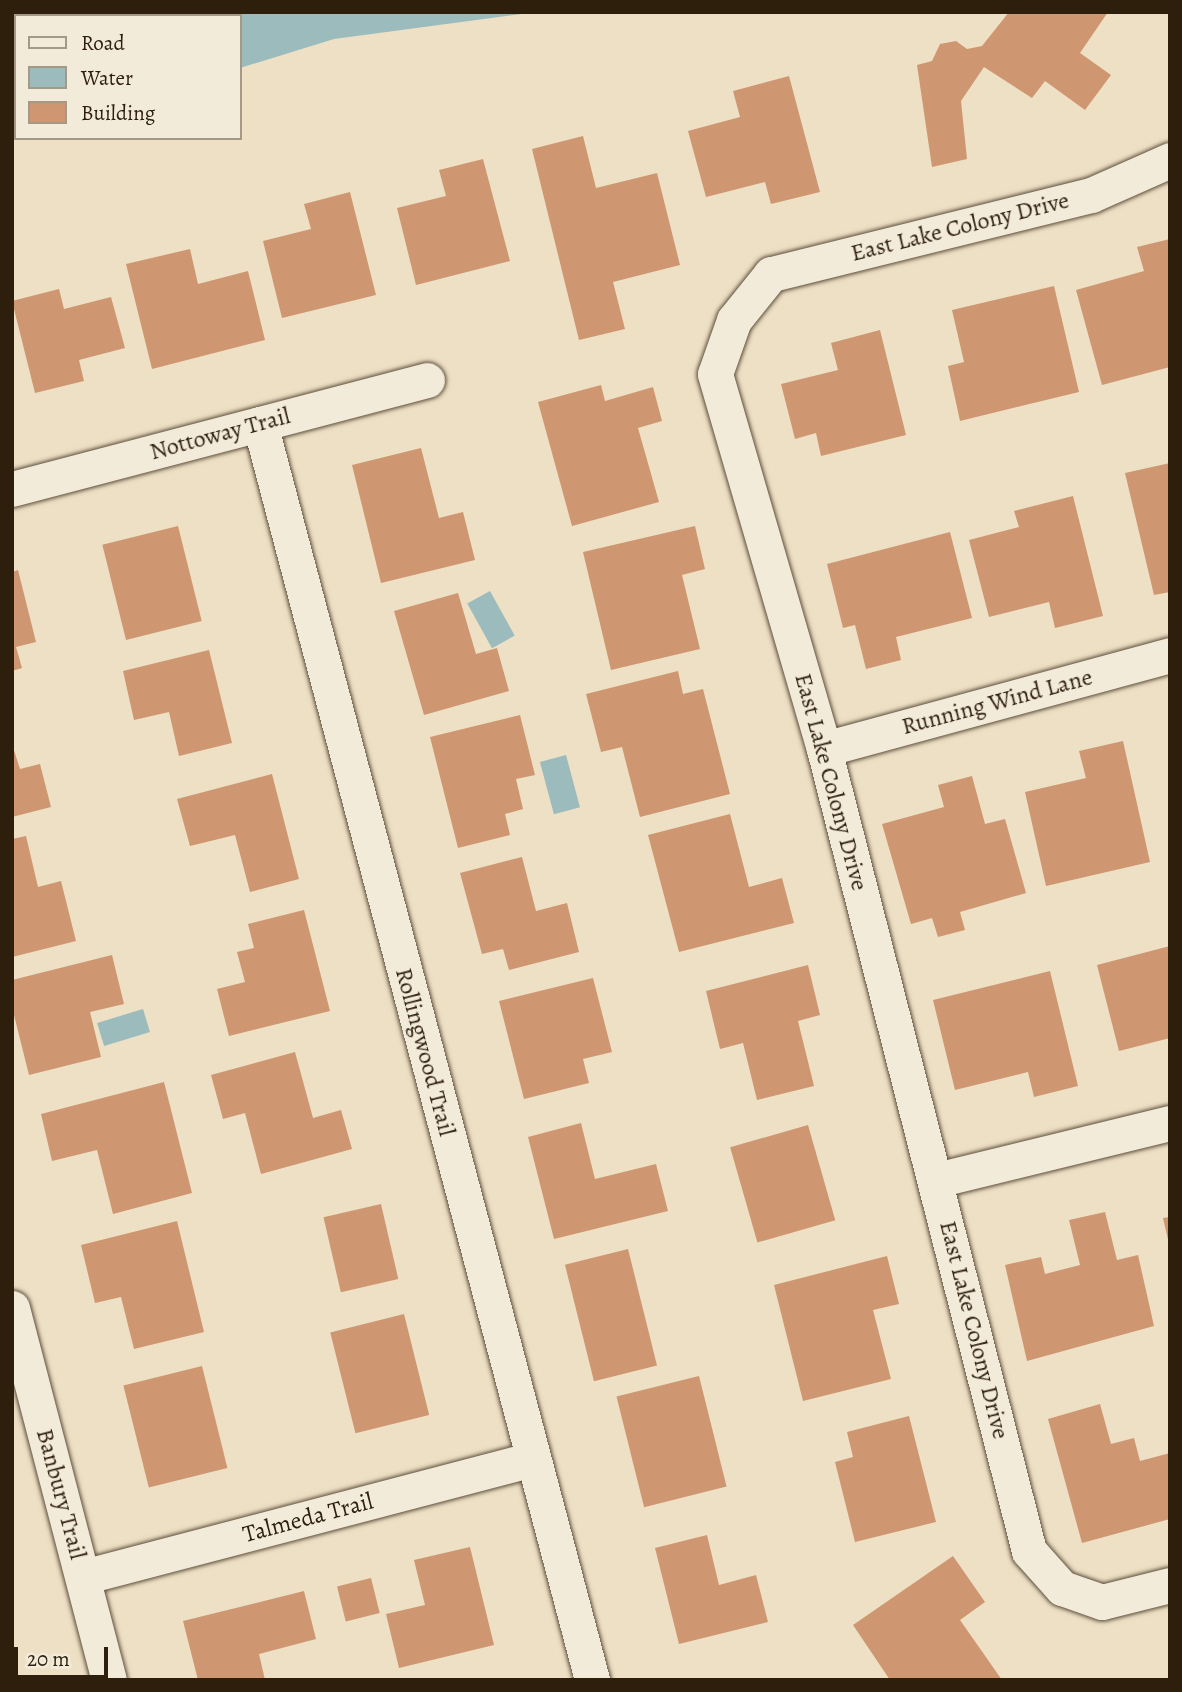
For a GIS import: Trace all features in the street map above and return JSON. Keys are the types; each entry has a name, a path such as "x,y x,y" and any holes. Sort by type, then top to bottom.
{"street":[{"name":"East Lake Colony Drive","path":"1170,160 1091,195 771,275 734,320 715,374 824,749 1029,1551 1062,1588 1102,1602 1170,1585"},
{"name":"Nottoway Trail","path":"12,489 427,380"},
{"name":"Rollingwood Trail","path":"260,424 532,1459 593,1680"},
{"name":"Running Wind Lane","path":"824,749 1170,655"},
{"path":"936,1180 1170,1123"},
{"name":"Banbury Trail","path":"12,1308 109,1680"},
{"name":"Talmeda Trail","path":"83,1577 532,1459"}],"water":[{"path":"12,12 537,12 334,39 242,67 242,14 14,14 12,138"},
{"path":"490,591 515,636 492,648 467,604"},
{"path":"566,755 580,807 554,814 540,762"},
{"path":"143,1009 150,1032 104,1046 97,1023"}],"building":[{"path":"1009,12 1108,12 1080,53 1111,75 1085,110 1045,81 1032,98 984,67 961,101 967,159 932,167 917,65 932,61 940,44 956,41 967,49 982,46"},
{"path":"789,76 820,192 771,204 765,182 706,197 688,131 740,117 733,91"},
{"path":"583,136 596,188 657,173 680,265 613,282 625,329 579,340 532,149"},
{"path":"483,159 510,261 416,285 397,208 446,196 439,170"},
{"path":"350,192 376,295 282,318 263,241 311,229 304,204"},
{"path":"1170,239 1170,367 1102,385 1076,290 1144,271 1137,247"},
{"path":"190,249 198,284 248,271 265,340 152,369 126,264"},
{"path":"1054,286 1079,392 960,421 948,366 964,362 952,310"},
{"path":"59,289 64,309 111,297 125,348 79,360 84,381 35,393 12,301"},
{"path":"880,330 906,435 821,456 816,433 795,439 781,384 838,370 831,343"},
{"path":"601,385 605,401 653,387 662,421 638,428 659,502 572,526 538,402"},
{"path":"421,448 439,518 463,512 475,560 381,583 352,465"},
{"path":"1170,463 1170,592 1154,595 1125,473"},
{"path":"1073,496 1103,616 1055,628 1049,602 989,617 969,540 1019,527 1014,511"},
{"path":"178,526 202,621 126,640 102,545"},
{"path":"695,526 705,569 682,575 700,649 611,670 583,552"},
{"path":"950,532 972,618 896,637 901,660 866,669 855,625 843,628 827,564"},
{"path":"18,570 36,642 16,647 22,668 12,671 12,572"},
{"path":"458,593 476,654 497,648 509,691 424,715 394,611"},
{"path":"209,650 232,743 179,756 169,712 134,720 123,671"},
{"path":"678,671 683,694 703,689 730,794 640,817 622,747 601,752 586,694"},
{"path":"520,715 535,775 516,779 523,809 505,814 510,835 458,848 430,737"},
{"path":"1123,741 1150,862 1046,886 1025,792 1086,778 1079,751"},
{"path":"12,744 20,769 40,764 51,807 12,817"},
{"path":"272,774 299,879 250,892 235,835 190,846 177,799"},
{"path":"972,776 985,824 1005,819 1026,893 960,912 965,930 938,937 932,918 911,924 882,824 944,807 938,785"},
{"path":"730,814 749,887 782,878 794,923 679,952 648,835"},
{"path":"26,836 38,887 61,881 76,941 12,957 12,839"},
{"path":"522,857 536,911 567,903 579,952 509,970 503,949 482,954 460,873"},
{"path":"304,910 330,1011 229,1036 217,989 245,982 237,952 254,948 248,924"},
{"path":"1170,946 1170,1038 1119,1051 1097,965"},
{"path":"112,955 124,1004 90,1012 101,1057 29,1075 12,1007 12,980"},
{"path":"808,965 820,1015 798,1021 814,1086 757,1100 743,1043 720,1049 706,991"},
{"path":"1050,971 1078,1086 1034,1097 1028,1072 955,1090 933,1000"},
{"path":"593,978 612,1052 583,1059 589,1083 524,1099 499,1001"},
{"path":"295,1052 313,1118 341,1110 352,1149 261,1174 245,1113 223,1119 211,1075"},
{"path":"164,1082 192,1193 113,1214 97,1150 52,1161 41,1114"},
{"path":"581,1123 595,1179 656,1164 668,1211 554,1239 528,1137"},
{"path":"808,1125 835,1220 757,1242 730,1147"},
{"path":"381,1204 398,1279 341,1292 324,1217"},
{"path":"1105,1212 1117,1260 1138,1255 1154,1326 1027,1361 1005,1265 1041,1257 1045,1274 1080,1265 1069,1220"},
{"path":"1170,1217 1170,1243 1169,1244 1163,1218"},
{"path":"177,1221 204,1332 134,1349 121,1297 95,1303 81,1245"},
{"path":"628,1249 657,1365 594,1381 565,1265"},
{"path":"887,1256 899,1304 873,1310 891,1379 803,1401 774,1285"},
{"path":"404,1314 429,1415 355,1433 330,1332"},
{"path":"202,1366 227,1468 149,1487 123,1386"},
{"path":"699,1376 727,1487 644,1507 617,1397"},
{"path":"1100,1404 1111,1444 1134,1438 1140,1461 1170,1453 1170,1519 1082,1543 1048,1419"},
{"path":"909,1416 936,1522 855,1542 835,1462 853,1457 847,1432"},
{"path":"707,1535 719,1585 756,1575 768,1622 679,1644 655,1548"},
{"path":"470,1547 494,1645 399,1668 386,1614 425,1605 414,1560"},
{"path":"953,1556 985,1602 960,1620 1002,1680 890,1680 853,1625"},
{"path":"371,1578 380,1613 346,1621 337,1586"},
{"path":"304,1591 316,1639 259,1654 265,1680 198,1680 183,1621"}]}
